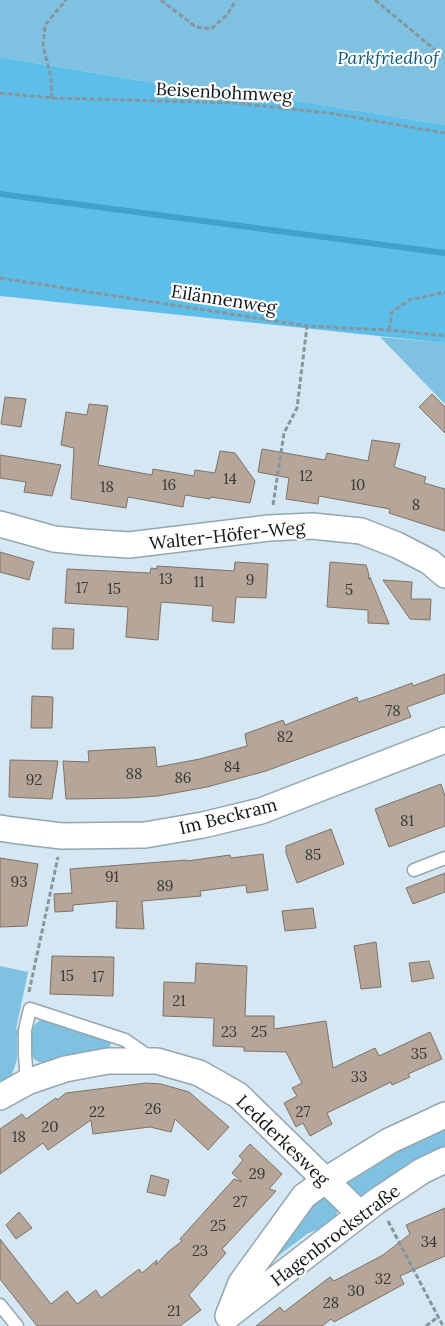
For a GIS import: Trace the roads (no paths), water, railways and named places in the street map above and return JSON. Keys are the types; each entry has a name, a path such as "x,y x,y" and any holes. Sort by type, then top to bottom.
{"street":[{"name":"Walter-Höfer-Weg","path":"0,524 54,539 129,544 270,528 312,526 361,531 398,545 430,562 445,575"},
{"name":"Im Beckram","path":"0,828 62,836 145,835 203,825 261,811 445,740"},
{"name":"Ledderkesweg","path":"0,1097 27,1082 65,1069 108,1061 157,1061 200,1072 238,1095 326,1180 368,1207"},
{"name":"Hagenbrockstraße","path":"222,1321 246,1275 304,1196 389,1141 445,1115"},
{"name":"Hagenbrockstraße","path":"222,1321 368,1207 422,1171 445,1160"}],"lane":[{"path":"414,870 445,858"},
{"path":"27,1082 25,1030 30,1009 125,1040 157,1061"},
{"path":"0,1305 17,1326"}],"waterway":[{"path":"0,194 445,253"}],"park label":[{"name":"Parkfriedhof","path":"388,57"}]}
